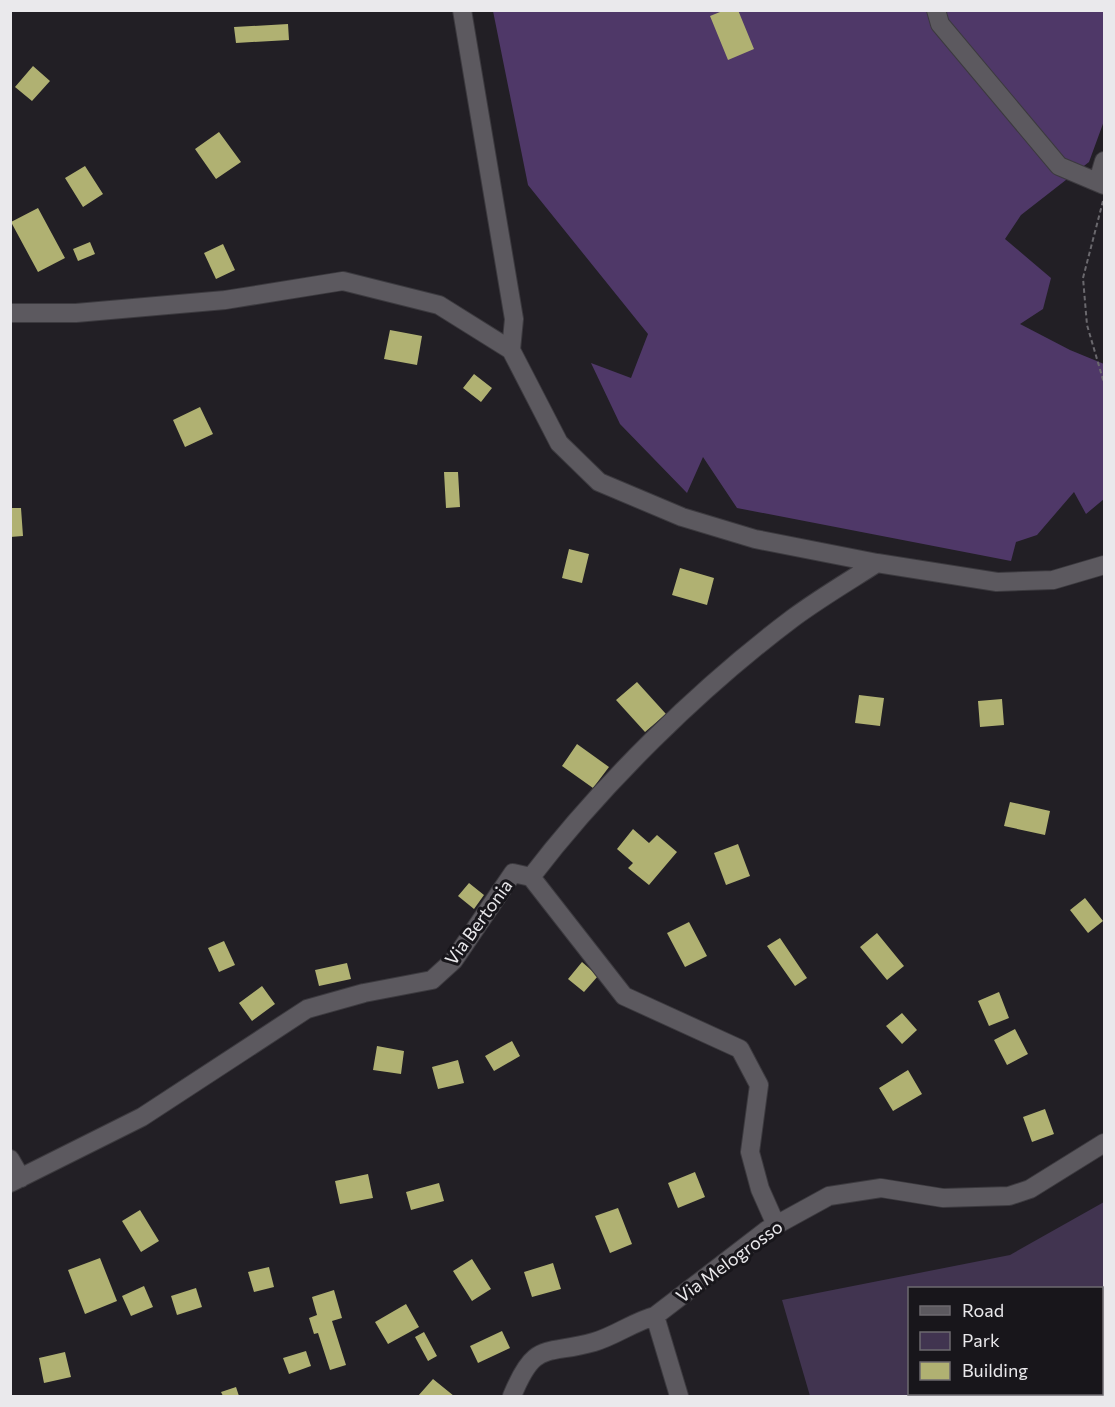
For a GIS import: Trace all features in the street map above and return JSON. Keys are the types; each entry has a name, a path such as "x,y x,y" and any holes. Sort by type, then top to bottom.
{"street":[{"path":"462,10 514,319 512,350 559,443 599,482 703,523 755,538 877,563 997,582 1053,580 1104,565"},
{"path":"936,10 940,24 1059,166 1104,184"},
{"path":"1104,160 1101,171 1104,179"},
{"path":"10,314 76,313 225,300 343,281 439,305 512,350"},
{"name":"Via Bertonia","path":"16,1181 142,1117 307,1009 364,993 432,980 454,960 513,873 531,877 609,783 674,722 741,660 794,618 877,563"},
{"path":"531,877 624,996 740,1048 759,1085 750,1152 760,1189 776,1225"},
{"name":"Via Melogrosso","path":"512,1396 524,1368 542,1352 596,1342 638,1321 655,1316 776,1225 829,1196 881,1188 943,1198 1008,1196 1030,1189 1104,1143"},
{"path":"10,1159 16,1181"},
{"path":"655,1316 679,1396"}],"path":[{"path":"1104,196 1083,278 1088,325 1104,383"}],"green space":[{"path":"1104,1202 1104,1396 810,1396 782,1300 1010,1255"}],"shaded area":[{"path":"493,11 1104,11 1104,121 1089,162 1021,215 1005,239 1051,278 1043,309 1020,324 1070,350 1104,364 1104,499 1086,514 1074,492 1037,535 1016,542 1011,561 737,508 703,457 687,493 620,424 591,363 631,378 648,334 528,185"}],"building":[{"path":"725,10 738,10 754,49 728,60 710,16"},
{"path":"288,24 289,40 236,43 234,27"},
{"path":"33,66 50,81 32,101 15,87"},
{"path":"219,132 241,162 216,179 195,149"},
{"path":"85,166 103,194 83,207 65,178"},
{"path":"38,208 65,258 38,272 11,222"},
{"path":"90,242 95,254 78,261 73,249"},
{"path":"223,244 235,270 216,279 204,253"},
{"path":"390,330 422,336 417,365 384,359"},
{"path":"474,374 492,388 481,402 463,388"},
{"path":"200,407 213,434 185,447 173,420"},
{"path":"444,472 458,472 460,507 446,508"},
{"path":"10,508 21,508 23,536 10,537"},
{"path":"569,549 589,554 582,583 562,578"},
{"path":"680,568 714,578 707,605 672,595"},
{"path":"637,682 666,714 645,732 616,700"},
{"path":"859,695 884,698 880,726 855,723"},
{"path":"1002,699 1004,725 980,727 978,701"},
{"path":"577,744 609,767 593,788 562,766"},
{"path":"1010,802 1050,811 1045,835 1004,826"},
{"path":"633,829 649,843 657,835 677,852 649,885 628,868 633,863 617,849"},
{"path":"738,844 750,876 726,885 714,853"},
{"path":"469,883 484,895 474,909 458,896"},
{"path":"1085,898 1103,921 1088,933 1070,910"},
{"path":"689,922 707,956 685,967 667,933"},
{"path":"877,933 904,966 887,980 860,947"},
{"path":"780,938 807,978 795,986 767,946"},
{"path":"224,941 235,965 219,972 208,948"},
{"path":"582,962 598,976 584,992 568,979"},
{"path":"347,963 351,979 319,986 315,970"},
{"path":"262,986 275,1004 252,1021 239,1003"},
{"path":"999,992 1009,1018 989,1026 978,1001"},
{"path":"902,1013 917,1030 902,1044 886,1026"},
{"path":"1015,1029 1028,1054 1007,1065 994,1040"},
{"path":"512,1041 520,1056 494,1071 485,1056"},
{"path":"377,1046 404,1051 401,1074 373,1070"},
{"path":"458,1060 464,1083 438,1089 432,1067"},
{"path":"908,1070 922,1094 893,1111 879,1088"},
{"path":"1045,1109 1054,1134 1032,1142 1023,1117"},
{"path":"695,1172 705,1197 678,1208 668,1183"},
{"path":"368,1174 373,1198 340,1204 335,1181"},
{"path":"439,1183 444,1201 411,1210 406,1192"},
{"path":"618,1208 632,1244 610,1253 595,1216"},
{"path":"140,1210 159,1241 141,1252 122,1221"},
{"path":"100,1258 117,1301 85,1314 68,1270"},
{"path":"472,1259 491,1289 472,1301 453,1271"},
{"path":"553,1263 561,1289 532,1297 524,1272"},
{"path":"269,1267 274,1287 254,1292 248,1272"},
{"path":"144,1286 153,1307 131,1316 122,1296"},
{"path":"196,1288 202,1307 177,1315 171,1296"},
{"path":"334,1290 342,1318 332,1321 346,1365 330,1370 318,1333 314,1334 309,1318 317,1315 312,1297"},
{"path":"406,1304 419,1327 388,1344 375,1322"},
{"path":"502,1331 510,1348 478,1363 470,1346"},
{"path":"424,1332 437,1356 428,1361 415,1337"},
{"path":"306,1351 311,1366 289,1374 283,1358"},
{"path":"65,1352 71,1377 44,1383 39,1358"},
{"path":"433,1379 454,1396 418,1396"},
{"path":"236,1387 239,1396 223,1396 221,1392"}]}
